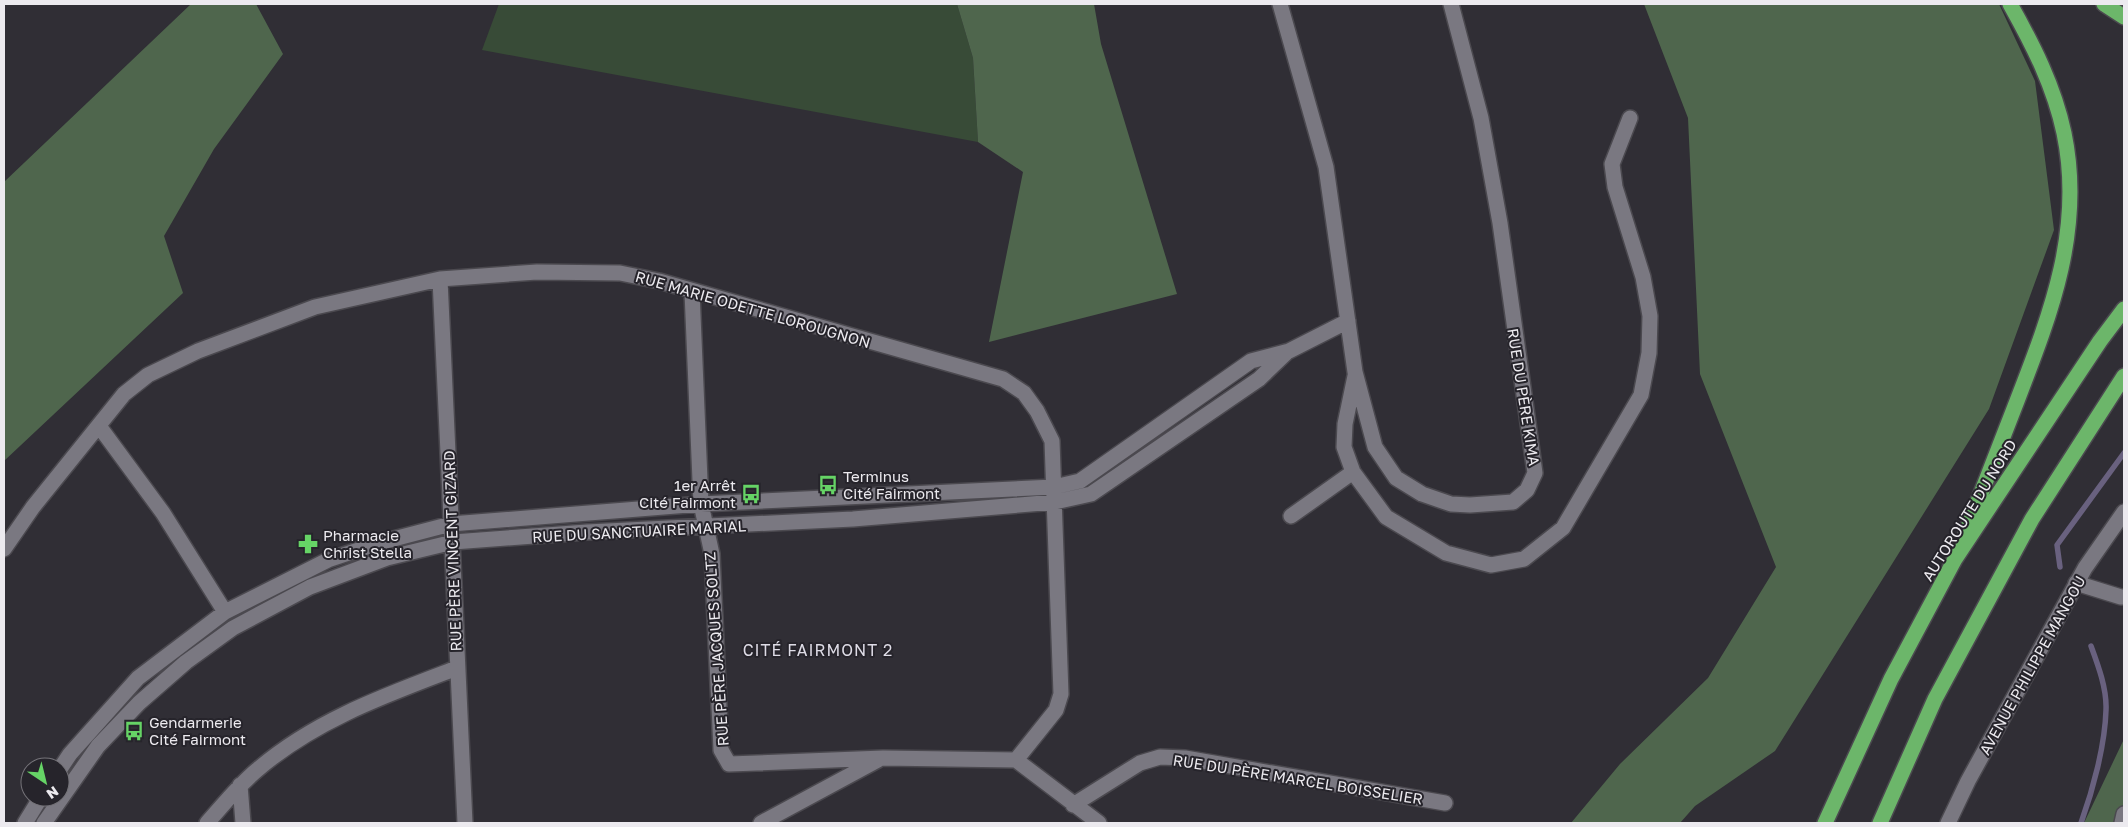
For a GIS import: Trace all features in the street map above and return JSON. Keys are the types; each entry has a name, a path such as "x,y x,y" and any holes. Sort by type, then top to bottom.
{"highway":[{"path":"1955,559 2038,347 2059,286 2068,234 2070,181 2064,133 2051,85 2034,45 2010,4"},
{"path":"2104,4 2124,17"},
{"name":"AUTOROUTE DU NORD","path":"1825,823 1891,679 1955,559 2100,341 2124,309"},
{"path":"1880,823 1935,699 2032,519 2124,376"}],"street":[{"name":"RUE DU PÈRE KIMA","path":"1280,4 1326,167 1356,372 1375,447 1396,478 1422,494 1451,504 1512,502 1527,490 1535,473 1500,222 1481,118 1452,4"},
{"path":"1356,372 1344,424 1344,447 1353,472 1386,517 1446,553 1492,564 1524,559 1563,528 1641,396 1650,353 1650,316 1643,277 1615,187 1612,164 1630,118"},
{"name":"RUE MARIE ODETTE LOROUGNON","path":"4,549 33,507 124,394 148,375 198,351 315,307 440,279 537,272 620,273 659,280 692,292 1002,379 1024,393 1037,411 1052,441 1061,694 1056,710 1016,760"},
{"name":"RUE PÈRE VINCENT GIZARD","path":"440,279 465,823"},
{"name":"RUE PÈRE JACQUES SOLTZ","path":"692,292 701,504 712,554 721,750 729,764 883,758 1016,760"},
{"name":"RUE DU SANCTUAIRE MARIAL","path":"68,757 138,678 225,612 328,560 382,542 451,524 701,504 854,497 1091,494 1259,379 1289,351 1348,321"},
{"path":"99,426 163,513 225,612"},
{"path":"1291,516 1353,472"},
{"name":"RUE DU SANCTUAIRE MARIAL","path":"44,823 98,746 139,703 186,662 232,628 310,587 387,558 452,542 853,520 1054,495"},
{"path":"853,520 854,497"},
{"name":"AVENUE PHILIPPE MANGOU","path":"1948,823 1968,782 2076,583 2124,512"},
{"path":"2076,583 2123,600"},
{"path":"207,823 240,785 300,737 362,704 457,668"},
{"name":"RUE DU PÈRE MARCEL BOISSELIER","path":"1073,805 1140,763 1160,757 1185,758 1445,803"},
{"path":"761,823 883,758"},
{"path":"1016,760 1099,823"},
{"path":"240,785 243,823"},
{"path":"25,823 35,807"},
{"path":"2122,823 2124,814"}],"green space":[{"path":"191,4 256,4 283,54 214,149 164,236 183,293 4,461 4,182"},
{"path":"499,4 957,4 973,58 978,142 482,50"},
{"path":"957,4 1094,4 1101,44 1177,294 989,342 1023,172 978,142 973,58"},
{"path":"1644,4 1999,4 2035,81 2054,230 1989,409 1775,751 1695,806 1680,823 1571,823 1620,764 1708,678 1776,567 1700,374 1688,118"},
{"path":"2124,739 2124,823 2084,823"}],"waterway":[{"path":"2060,567 2057,545 2124,453"},
{"path":"2081,823 2098,767 2106,710 2104,686 2091,646"}],"place":[{"name":"Terminus Cité Fairmont","path":"828,485"},
{"name":"1er Arrêt Cité Fairmont","path":"751,494"},
{"name":"Pharmacie Christ Stella","path":"308,544"},
{"name":"Gendarmerie Cité Fairmont","path":"134,731"}],"district":[{"name":"CITÉ FAIRMONT 2","path":"818,650"}]}
